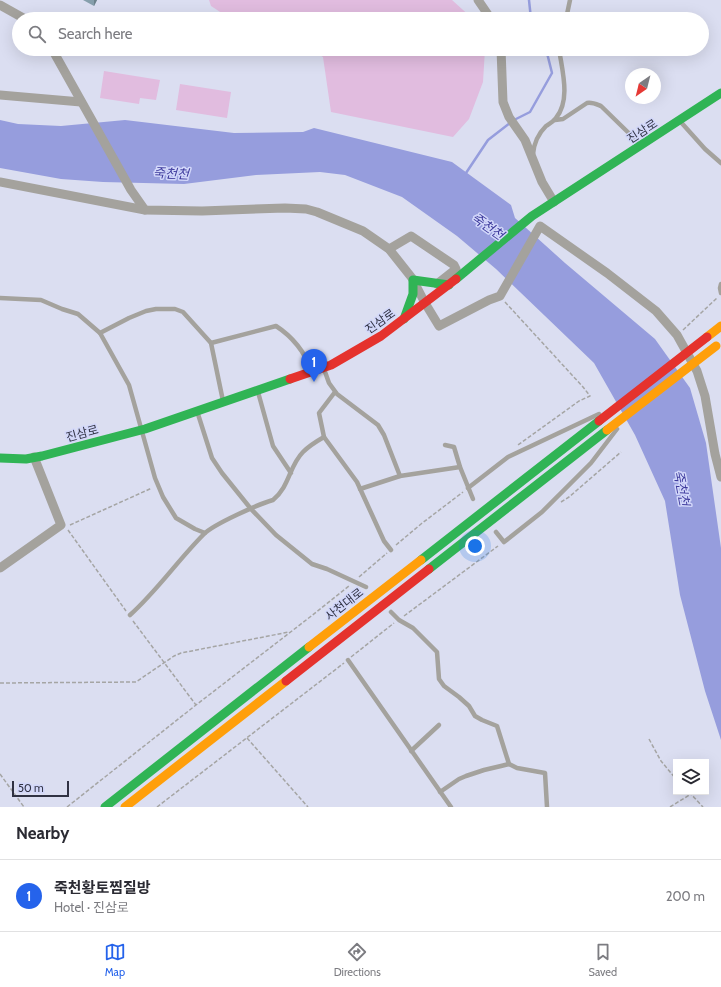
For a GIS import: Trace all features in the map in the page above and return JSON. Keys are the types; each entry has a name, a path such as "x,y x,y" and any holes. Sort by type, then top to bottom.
{"main road":[{"name":"진삼로","path":"0,458 34,458 142,430 312,372 345,357 381,336 425,304 470,269 530,218 679,120 717,99 721,93"},
{"path":"404,319 413,294 413,280 449,285"},
{"name":"사천대로","path":"105,807 721,326"},
{"name":"사천대로","path":"125,807 718,344"}],"street":[{"path":"478,0 486,12"},
{"path":"0,5 12,12"},
{"path":"56,56 131,190 144,210"},
{"path":"501,56 503,102 509,117 525,140 542,182 554,202"},
{"path":"0,95 81,102"},
{"path":"0,182 144,210 306,209 363,231 389,249 413,280 425,304 439,326 489,300 500,296 538,229"},
{"path":"530,218 538,229 607,273 656,311 677,336 697,371 705,396 715,454 721,477"},
{"path":"389,249 411,236 454,265 456,270 437,284"},
{"path":"0,568 62,525 34,458"}],"lane":[{"path":"567,12 570,0"},
{"path":"532,157 539,135 542,130 555,120 561,108 564,87 560,56"},
{"path":"555,120 563,119 582,105 590,102 601,106 642,145"},
{"path":"679,120 705,149 721,163"},
{"path":"721,284 721,294"},
{"path":"0,298 41,300 78,314 100,333 129,385 158,485 163,497 176,518 194,529 205,533"},
{"path":"100,333 146,311 175,308 183,312 211,342 223,403"},
{"path":"211,342 276,326 283,330 298,346 307,358 312,372"},
{"path":"323,368 329,383 343,400 378,425 384,435 400,476"},
{"path":"257,391 272,446 290,473"},
{"path":"336,392 320,413 324,437 357,482 380,535 390,550"},
{"path":"468,488 508,457 620,404"},
{"path":"197,411 212,458 251,509 276,535 312,564 327,569 366,588"},
{"path":"496,532 504,542 542,512 590,463 629,413"},
{"path":"130,615 142,604 205,533 251,509 273,500 285,487 290,473 303,452 324,437"},
{"path":"445,445 454,447 460,467 473,498"},
{"path":"360,489 400,476 460,467"},
{"path":"391,612 399,620 413,628 437,652 439,679 444,686 469,706 475,716 497,726 509,764"},
{"path":"348,660 451,807"},
{"path":"411,751 439,725"},
{"path":"440,792 466,776 509,764 517,768 545,773 547,807"}],"path":[{"path":"677,336 721,294"},
{"path":"556,505 569,498 621,452"},
{"path":"64,527 158,485"},
{"path":"157,807 399,620 504,542"},
{"path":"0,683 136,682 174,656 181,653 291,632 67,807"},
{"path":"247,737 308,807"},
{"path":"649,739 661,761 673,775"},
{"path":"0,774 24,807"},
{"path":"670,807 687,795"},
{"path":"692,795 703,807"}],"shaded area":[{"path":"209,0 452,0 465,12 220,12 211,6"},
{"path":"321,56 485,56 483,82 469,119 453,137 331,112 323,57"},
{"path":"104,71 160,80 156,100 140,98 139,104 100,98"},
{"path":"180,84 231,92 227,118 176,110"}],"water":[{"name":"죽천천","path":"0,120 18,124 61,126 125,120 234,133 303,132 314,128 452,162 511,205 515,218 565,263 655,339 690,388 706,443 721,548 721,740 705,691 680,595 665,501 635,435 594,363 496,269 457,236 402,197 345,175 320,172 256,175 184,184 103,182 61,179 0,168"}],"waterway":[{"path":"529,0 530,12"},
{"path":"514,120 530,112 552,73 548,56"},
{"path":"464,176 488,140 510,123"}],"traffic: fast":[{"path":"456,279 532,216 721,93"},
{"path":"404,319 413,294 413,280 449,285"},
{"path":"0,458 26,459 42,456 145,429 290,379"},
{"path":"421,560 599,421"},
{"path":"429,569 607,430"},
{"path":"105,807 309,647"}],"traffic: slow":[{"path":"707,337 721,326"},
{"path":"607,430 716,346"},
{"path":"309,647 421,560"},
{"path":"125,807 286,681"}],"traffic: jam":[{"path":"290,379 331,365 381,336 456,279"},
{"path":"599,421 707,337"},
{"path":"286,681 429,569"}],"place":[{"name":"죽천황토찜질방","path":"314,382"}]}
